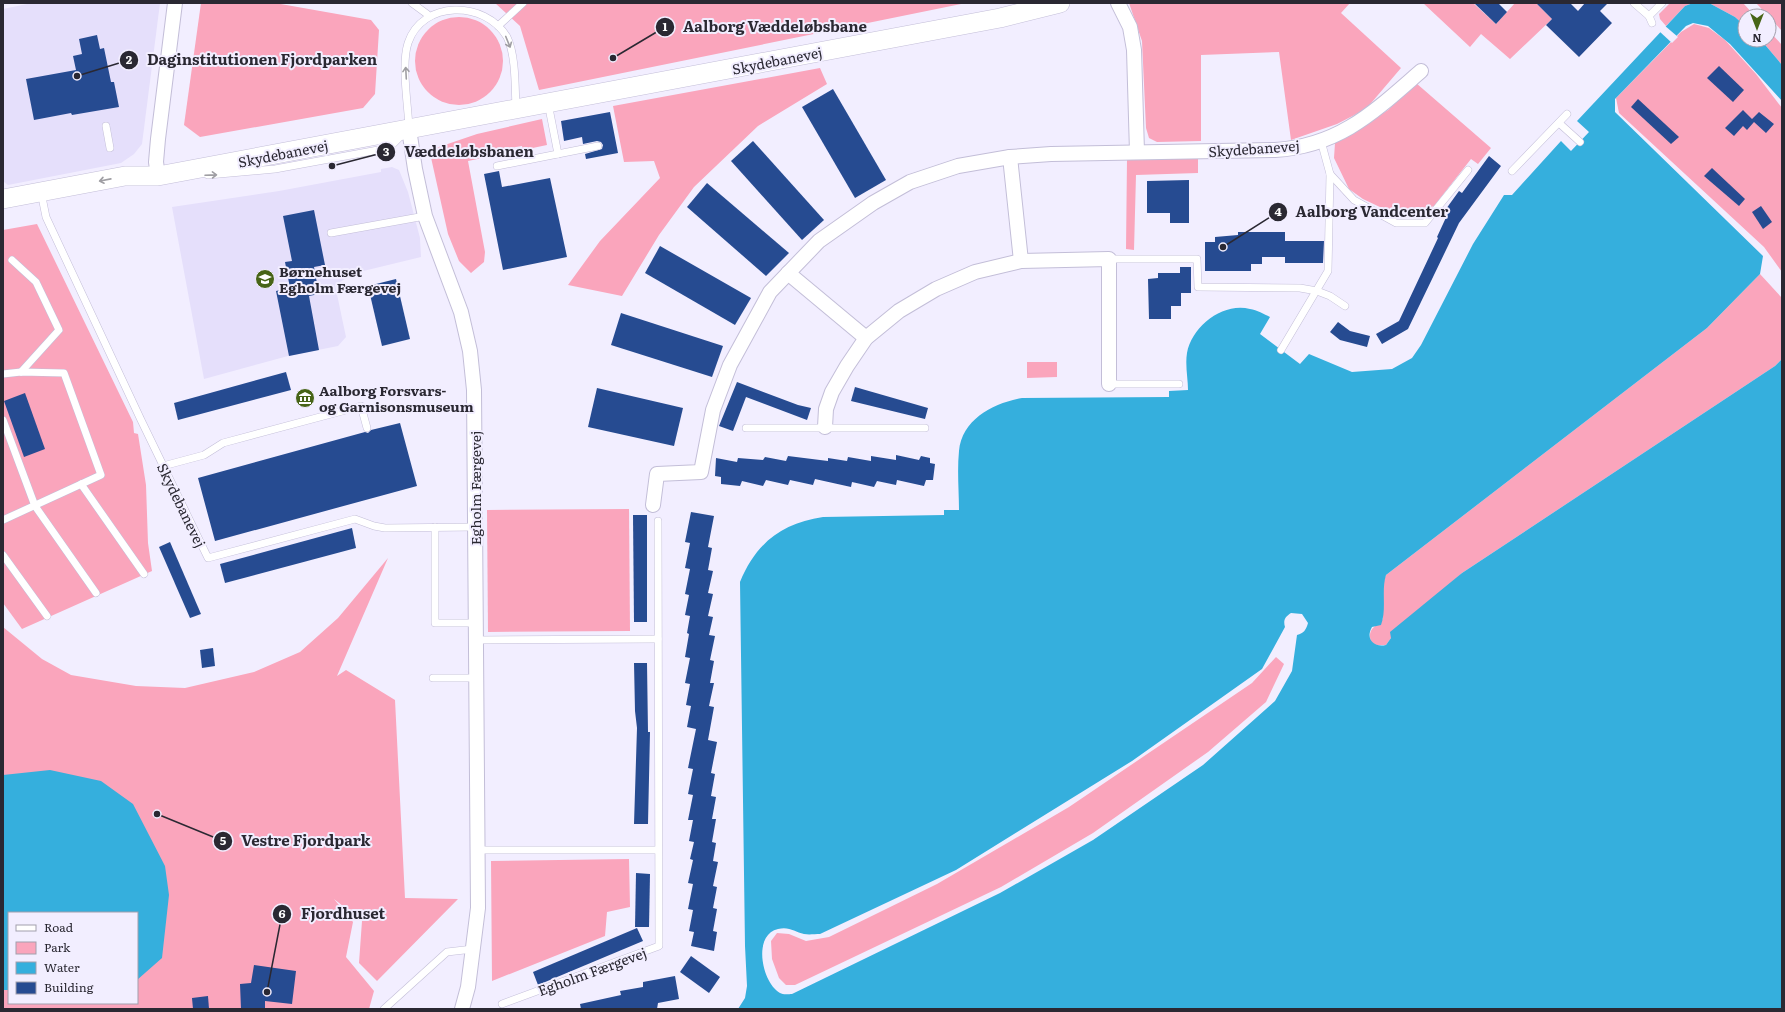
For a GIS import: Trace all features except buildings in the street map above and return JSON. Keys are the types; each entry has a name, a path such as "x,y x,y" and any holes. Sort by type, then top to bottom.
{"street":[{"path":"158,176 156,162 157,146 175,3"},
{"name":"Skydebanevej","path":"3,212 42,198 124,176 158,176 1000,18 1060,3"},
{"path":"1118,3 1130,26 1134,50 1137,152"},
{"name":"Skydebanevej","path":"653,505 657,474 700,472 713,410 730,365 770,292 819,241 873,203 910,182 958,166 1010,157 1050,154 1282,149 1321,141 1368,117 1421,71"},
{"name":"Egholm Færgevej","path":"409,129 414,169 425,216 461,312 470,351 474,390 478,908 468,987 462,1009"},
{"path":"1010,157 1021,261"},
{"name":"Skydebanevej","path":"3,199 42,198"},
{"path":"825,427 826,409 832,392 866,338 899,311 936,289 975,272 1021,261 1109,259 1109,384"},
{"path":"788,273 866,338"}],"lane":[{"path":"412,3 427,14"},
{"path":"498,26 523,3"},
{"path":"1634,3 1651,20 1662,3"},
{"path":"409,129 406,53 408,43 415,27 427,14 447,6 466,8 483,13 498,26 507,37 511,48 516,109"},
{"path":"548,103 558,154"},
{"path":"1512,171 1567,114"},
{"path":"1559,123 1580,142"},
{"path":"106,126 110,148"},
{"path":"1281,350 1328,271 1330,174 1321,141"},
{"path":"497,166 598,146"},
{"path":"1330,174 1354,200 1396,224 1425,222 1468,170"},
{"name":"Skydebanevej","path":"42,198 46,217 208,558 355,519 374,526 385,528 475,527"},
{"path":"331,233 425,216"},
{"path":"1109,259 1197,259 1198,287 1300,288 1317,291 1330,296 1345,306"},
{"path":"12,260 36,282 59,330 21,372"},
{"path":"3,374 21,372 64,373 101,475 3,520"},
{"path":"1109,384 1178,384"},
{"path":"163,466 204,455 223,444 361,406 367,428"},
{"path":"3,420 35,506 96,593"},
{"path":"746,428 925,428"},
{"path":"81,484 144,574"},
{"name":"Egholm Færgevej","path":"502,1004 659,946 658,521"},
{"path":"434,527 435,623 476,623"},
{"path":"3,555 46,616"},
{"path":"476,640 658,639"},
{"path":"433,678 476,678"},
{"path":"478,850 658,850"},
{"path":"384,1009 447,952 473,949"}],"shaded area":[{"path":"32,3 160,3 142,144 134,154 121,163 8,185 3,181 3,9"},
{"name":"Børnehuset Egholm Færgevej","path":"392,167 399,170 408,192 420,238 421,257 355,273 335,285 346,337 338,346 288,356 204,379 172,207 279,191 381,172 381,169"}],"green space":[{"path":"201,3 275,3 371,20 379,30 375,94 363,108 200,137 184,125"},
{"path":"495,3 966,3 539,90 520,26"},
{"path":"1129,3 1350,3 1341,13 1401,68 1366,109 1337,124 1291,140 1279,52 1201,55 1201,141 1157,142 1149,138 1146,128 1142,41"},
{"path":"1423,3 1473,3 1496,24 1515,3 1536,3 1552,19 1510,59 1481,34 1470,47"},
{"path":"1670,3 1693,3 1685,6 1666,26 1660,19 1659,14"},
{"path":"1709,3 1743,3 1748,8 1737,8 1737,19"},
{"path":"1756,3 1782,3 1782,31 1777,26 1777,8 1761,8"},
{"path":"459,17 476,21 490,30 499,44 503,61 499,78 490,92 476,101 459,105 442,101 428,92 419,78 415,61 419,44 428,30 442,21"},
{"path":"1694,24 1709,28 1725,40 1756,74 1782,108 1782,272 1764,247 1619,113 1616,98 1681,32"},
{"path":"1777,40 1782,45 1782,65 1768,48 1777,48"},
{"path":"820,68 827,84 758,126 694,187 659,235 622,296 568,285 600,241 660,178 654,161 624,162 613,106"},
{"path":"1416,83 1491,148 1478,164 1471,159 1434,206 1403,218 1363,199 1349,189 1334,158 1335,143 1388,110"},
{"path":"542,119 547,145 523,150 522,146 510,148 511,152 468,161 485,252 484,262 471,273 459,261 448,234 430,153 433,149 477,134"},
{"path":"1198,158 1198,173 1136,175 1134,250 1126,249 1127,159"},
{"path":"37,224 133,422 134,433 138,434 146,485 148,543 152,571 22,629 3,603 3,230"},
{"path":"1760,274 1782,298 1782,359 1775,366 1462,573 1391,638 1386,645 1375,645 1371,642 1371,631 1383,619 1383,583 1386,575 1707,328"},
{"path":"1027,362 1057,362 1057,377 1027,378"},
{"path":"629,509 630,631 488,632 487,510"},
{"path":"388,558 337,676 346,670 395,700 405,898 458,899 377,981 359,963 362,921 334,899 353,922 346,957 374,991 369,1009 3,1009 3,627 42,659 71,675 136,686 185,688 254,672 300,652 338,618"},
{"path":"1276,657 1284,664 1266,702 1208,752 1093,833 1001,887 795,985 786,985 779,978 772,959 771,941 777,933 789,934 806,941 829,937 937,884 1069,807 1252,683"},
{"path":"629,859 630,907 607,912 605,936 492,981 491,861"}],"water":[{"path":"1693,3 1709,3 1735,17 1737,19 1737,48 1768,48 1782,65 1782,101 1730,44 1708,26 1693,23 1686,26 1615,99 1615,112 1763,256 1760,274 1707,328 1386,575 1383,619 1381,625 1372,627 1370,631 1370,639 1374,644 1382,646 1386,645 1391,638 1390,632 1462,573 1775,366 1782,359 1782,1009 738,1009 745,998 747,986 745,946 740,582 746,568 762,546 772,537 795,524 823,517 944,515 944,510 959,510 958,466 961,440 966,430 981,414 1011,400 1022,398 1169,397 1169,391 1188,390 1186,358 1190,343 1202,325 1210,318 1229,309 1240,308 1253,310 1270,317 1260,334 1300,364 1309,354 1352,372 1392,369 1412,358 1421,345 1473,244 1504,195 1512,195 1561,141 1571,151 1589,132 1577,121 1685,6","holes":["1291,613 1302,614 1308,623 1304,631 1297,635 1292,671 1275,701 1203,765 1093,840 1000,893 792,994 781,994 768,980 762,960 762,949 765,940 770,933 778,929 785,928 804,934 820,934 956,870 1132,761 1262,669 1285,627 1284,621 1286,617"]},
{"path":"50,770 101,781 133,804 165,866 169,895 162,958 138,979 138,912 8,912 8,990 3,990 3,775"}],"pier":[{"path":"1664,25 1678,37 1672,43 1659,31"}],"place":[{"name":"Aalborg Væddeløbsbane","path":"613,58"},
{"name":"Daginstitutionen Fjordparken","path":"77,76"},
{"name":"Væddeløbsbanen","path":"332,166"},
{"name":"Aalborg Vandcenter","path":"1223,247"},
{"name":"Børnehuset Egholm Færgevej","path":"265,279"},
{"name":"Aalborg Forsvars- og Garnisonsmuseum","path":"305,398"},
{"name":"Vestre Fjordpark","path":"157,814"},
{"name":"Fjordhuset","path":"267,992"}]}
